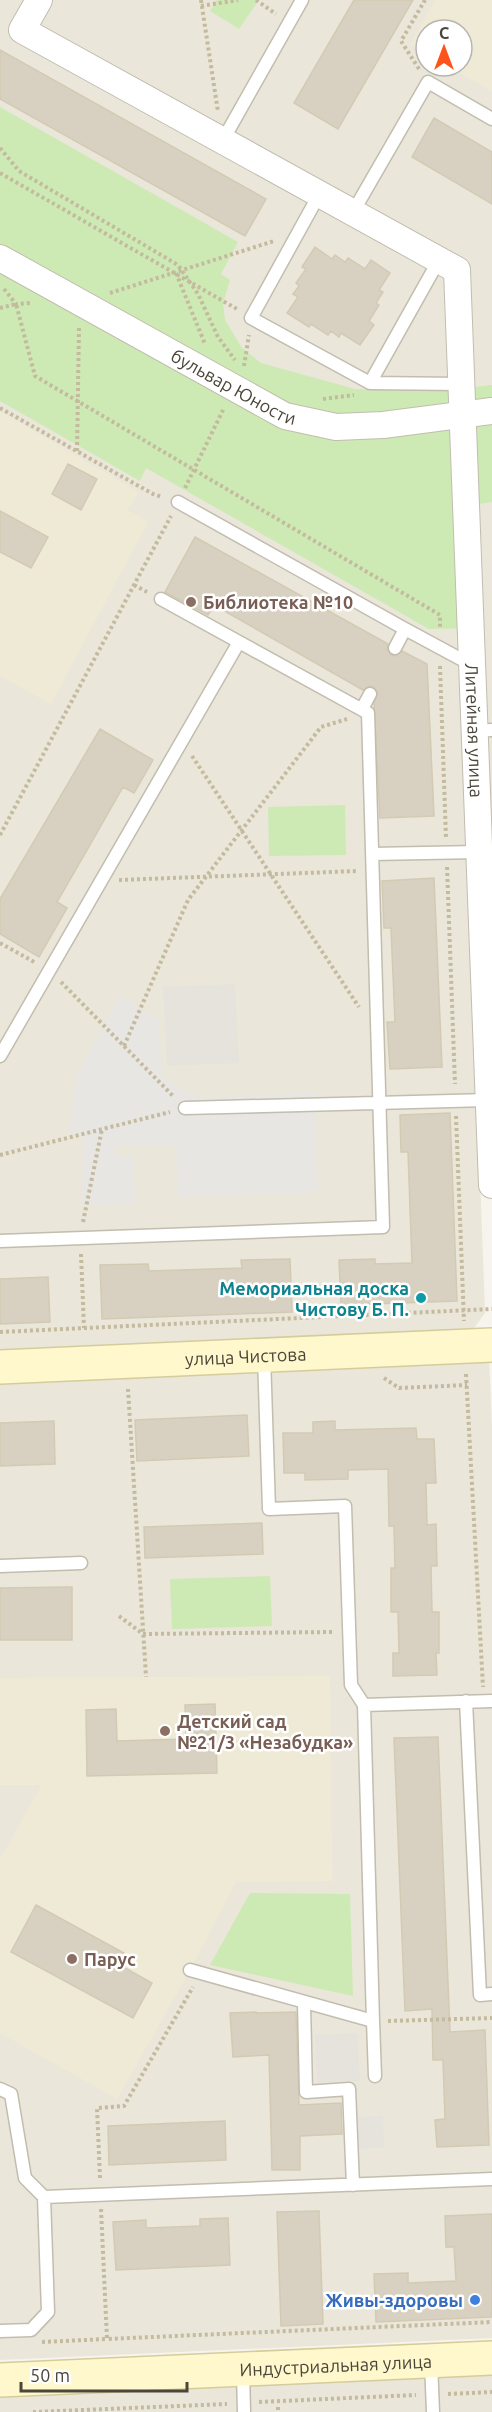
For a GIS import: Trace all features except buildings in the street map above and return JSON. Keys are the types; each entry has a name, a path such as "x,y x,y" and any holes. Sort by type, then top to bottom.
{"street":[{"path":"39,0 22,30 439,260"},
{"name":"бульвар Юности","path":"0,258 285,416 336,427 383,424 492,411"},
{"name":"Литейная улица","path":"439,260 457,270 470,664 483,731 483,776 478,852 492,1185"},
{"name":"улица Чистова","path":"0,1367 478,1346"},
{"name":"Индустриальная улица","path":"0,2380 492,2358"}],"lane":[{"path":"223,140 302,0"},
{"path":"353,212 428,82 492,119"},
{"path":"320,193 251,318 370,383 460,384"},
{"path":"370,383 439,260"},
{"path":"178,502 470,664"},
{"path":"161,599 365,711"},
{"path":"396,648 405,629"},
{"path":"0,1056 239,642"},
{"path":"0,1241 383,1227 373,871 365,711 370,694"},
{"path":"372,854 478,852"},
{"path":"185,1108 488,1100"},
{"path":"264,1355 269,1509 345,1506 351,1685 364,1705 375,2076"},
{"path":"0,1566 81,1563"},
{"path":"466,1701 480,1995 492,1994"},
{"path":"364,1705 488,1701"},
{"path":"196,1972 373,2021"},
{"path":"304,2003 306,2092 349,2089 353,2185"},
{"path":"0,2089 11,2094 25,2178 44,2197 48,2312 31,2330 0,2331"},
{"path":"44,2197 492,2179"},
{"path":"431,2361 433,2412"},
{"path":"243,2369 244,2412"}],"path":[{"path":"201,0 223,140"},
{"path":"201,6 238,0"},
{"path":"256,0 290,22"},
{"path":"424,0 401,42 428,82"},
{"path":"0,173 176,272 251,318 243,370 227,383 194,470 178,502 0,835"},
{"path":"77,451 79,302 298,233"},
{"path":"176,272 227,383"},
{"path":"0,283 16,303 34,376 440,615 439,647 463,1311 478,1346 488,1701"},
{"path":"0,308 16,303 37,303"},
{"path":"0,408 153,494 178,502"},
{"path":"124,1046 188,900 321,727 365,711"},
{"path":"182,740 377,1035"},
{"path":"101,881 373,871"},
{"path":"0,943 50,970 185,1108"},
{"path":"0,1155 185,1108"},
{"path":"0,1332 492,1309"},
{"path":"128,1389 146,1677"},
{"path":"119,1616 143,1634 349,1632"},
{"path":"107,2339 97,2108 124,2106 196,1972"},
{"path":"373,2021 492,2018"},
{"path":"36,2343 492,2322"}],"shaded area":[{"path":"0,0 492,0 492,953 459,600 485,1313 472,1331 0,1353"},
{"path":"435,0 492,0 492,91 469,78 474,78 474,18 425,18"},
{"path":"0,411 139,492 128,510 148,522 51,704 0,676"},
{"path":"235,984 239,1063 167,1066 163,987"},
{"path":"120,995 159,1020 162,1077 200,1098 315,1092 317,1192 178,1197 176,1145 116,1145 116,1155 134,1156 135,1204 82,1205 83,1138 69,1133 77,1076"},
{"path":"489,1358 492,1427 492,2338 0,2360 0,1380"},
{"path":"330,1676 332,1881 236,1882 190,1970 117,2099 0,2033 0,1859 42,1785 0,1785 0,1678"},
{"path":"357,2033 360,2081 317,2083 315,2035"},
{"path":"383,2116 384,2148 357,2149 356,2117"},
{"path":"492,2368 492,2412 0,2412 0,2390"}],"green space":[{"path":"217,0 259,0 239,29 210,11"},
{"path":"0,107 238,242 221,274 230,280 223,303 225,320 242,348 261,363 355,389 439,391 492,385 492,502 479,504 480,628 429,629 146,468 140,481 0,401"},
{"path":"345,805 346,855 269,856 268,807"},
{"path":"270,1576 272,1626 172,1629 170,1579"},
{"path":"250,1893 350,1894 353,1996 210,1965"}],"place":[{"name":"Библиотека №10","path":"191,602"},
{"name":"Мемориальная доска Чистову Б. П.","path":"421,1298"},
{"name":"Детский сад №21/3 «Незабудка»","path":"165,1731"},
{"name":"Парус","path":"72,1959"},
{"name":"Живы-здоровы","path":"475,2300"}]}
